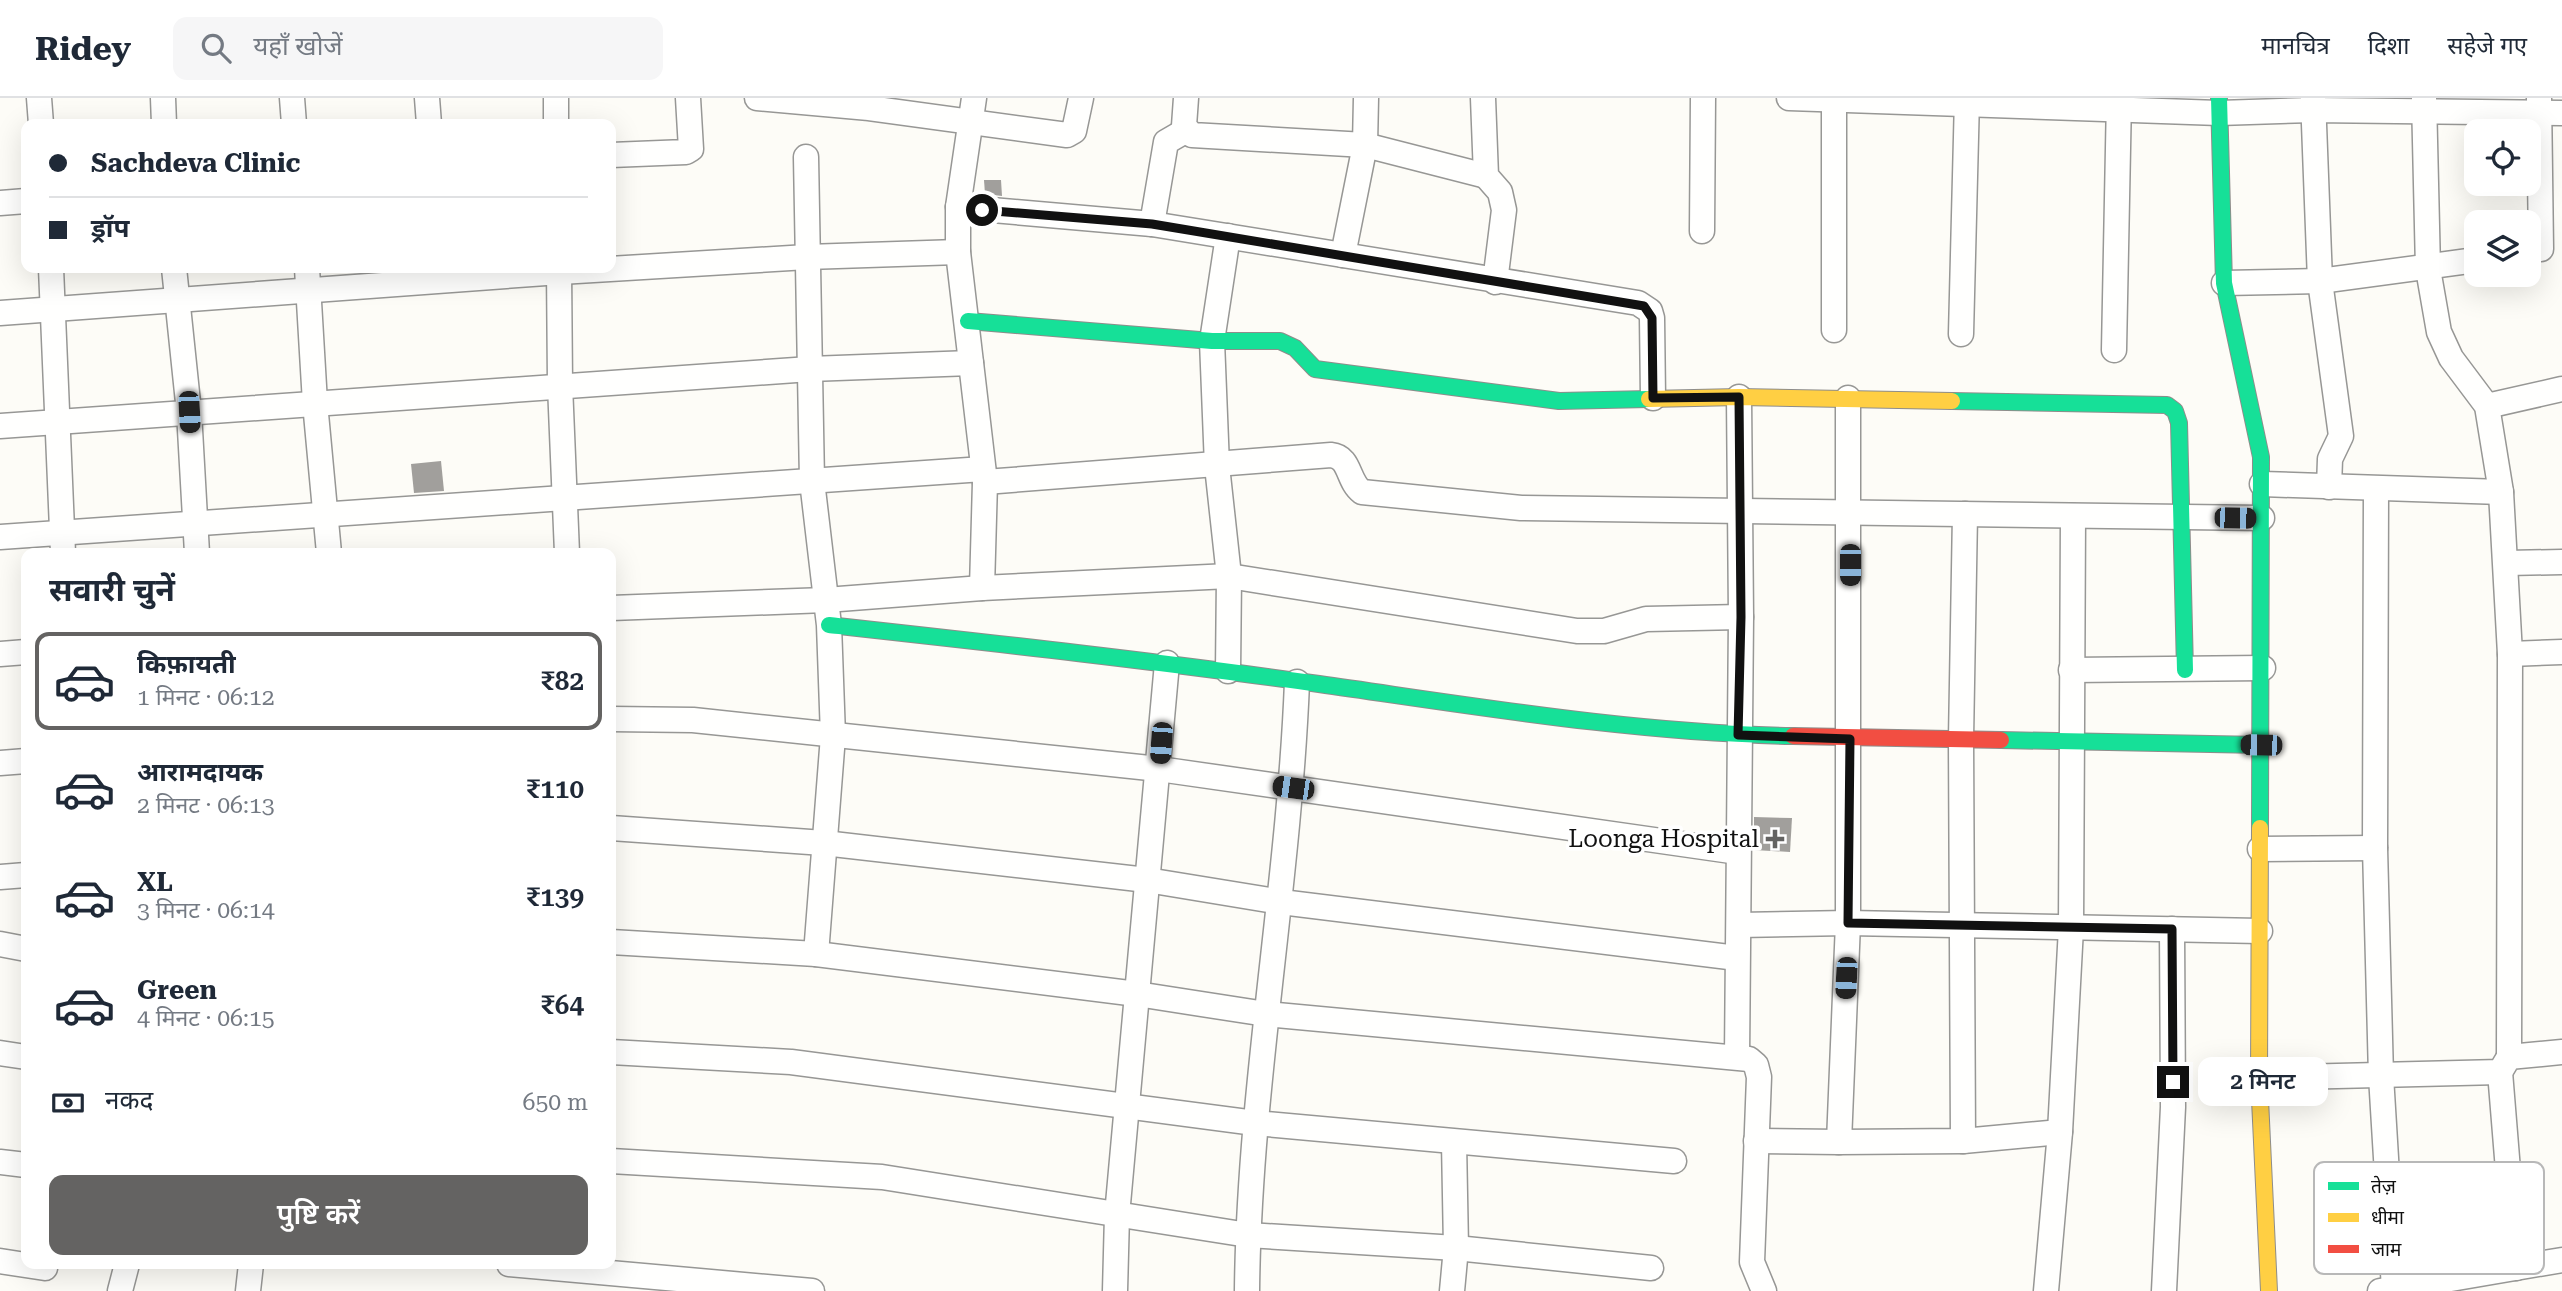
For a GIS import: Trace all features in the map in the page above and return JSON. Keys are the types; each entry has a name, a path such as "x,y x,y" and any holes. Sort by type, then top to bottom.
{"street":[{"path":"39,98 41,119"},
{"path":"163,98 164,119"},
{"path":"292,98 294,119"},
{"path":"428,98 429,119"},
{"path":"555,98 556,119"},
{"path":"616,155 685,152 691,149 688,98"},
{"path":"766,99 973,109 1067,135 1074,131 1078,122 1081,98"},
{"path":"1185,131 1186,98"},
{"path":"1343,255 1365,145 1366,98"},
{"path":"1483,98 1486,176"},
{"path":"1702,231 1703,98"},
{"path":"1788,98 2219,106 2424,104 2547,107 2544,249"},
{"path":"1834,99 1834,330"},
{"path":"1961,334 1967,101"},
{"path":"2114,350 2119,104"},
{"path":"2313,104 2320,281 2341,436 2330,459 2329,487"},
{"path":"2424,104 2428,268 2439,332 2446,348 2487,406 2501,492 2507,563 2511,654 2505,1064 2510,1162"},
{"path":"2219,106 2224,283 2258,432 2262,484 2259,1078 2269,1291"},
{"path":"973,109 958,207 958,252 984,476 982,588"},
{"path":"1185,131 1192,135 1365,145 1486,176 1500,192 1504,210 1495,282"},
{"path":"1152,224 1166,142 1185,131"},
{"path":"806,157 812,481 829,625 833,736 816,954"},
{"path":"0,203 21,201"},
{"path":"958,207 1152,224 1644,306 1652,318 1653,398"},
{"path":"1228,236 1212,341 1217,466 1229,576 1228,671"},
{"path":"616,267 958,252"},
{"path":"2224,283 2320,281 2464,262"},
{"path":"51,273 55,422 63,542"},
{"path":"174,273 189,412 197,548"},
{"path":"0,313 177,300 309,280 484,273"},
{"path":"559,273 559,385 567,548"},
{"path":"309,280 314,403 328,548"},
{"path":"968,321 1212,341 1280,341 1295,348 1315,369 1531,399 1848,398 2167,405 2175,411 2179,423 2185,670"},
{"path":"0,426 559,385 810,369 971,363"},
{"path":"2487,406 2562,389"},
{"path":"1737,1057 1741,617 1739,397"},
{"path":"1839,1142 1848,923 1848,398"},
{"path":"0,537 63,542 195,522 563,496 812,481 1217,466 1339,456 1346,462 1354,486 1362,492 1521,509 2262,518"},
{"path":"2262,484 2501,492"},
{"path":"2376,489 2375,848 2383,1162"},
{"path":"1963,1141 1961,739 1965,514"},
{"path":"2046,1291 2060,1132 2071,928 2073,516"},
{"path":"2507,563 2562,562"},
{"path":"616,608 826,600 982,588 1229,576 1577,632 1604,631 1646,619 1741,617"},
{"path":"829,625 1167,663 1514,711 1738,735 2261,745"},
{"path":"0,654 21,652"},
{"path":"2511,654 2562,652"},
{"path":"1115,1291 1116,1215 1129,1107 1167,663"},
{"path":"2071,670 2263,668"},
{"path":"1247,1291 1255,1123 1293,788 1297,682"},
{"path":"616,719 693,720 1159,769 1738,852"},
{"path":"0,763 21,761"},
{"path":"616,828 824,843 1147,880 1281,902 1737,958"},
{"path":"2260,849 2375,848"},
{"path":"0,877 21,875"},
{"path":"1739,925 1848,923 2260,931"},
{"path":"2164,1291 2173,1107 2172,929"},
{"path":"616,942 816,954 1266,1014 1737,1057 1756,1065 1759,1077 1752,1262 1764,1291"},
{"path":"0,944 21,948"},
{"path":"616,1052 791,1062 1255,1123 1674,1161"},
{"path":"2259,1078 2381,1076 2505,1064 2562,1052"},
{"path":"0,1054 21,1056"},
{"path":"1756,1142 1963,1141 2060,1132"},
{"path":"1452,1291 1455,1248 1454,1142"},
{"path":"616,1161 882,1177 1248,1236 1455,1248 1651,1268"},
{"path":"0,1162 21,1164"},
{"path":"2544,1263 2562,1260"},
{"path":"0,1261 21,1264"},
{"path":"120,1291 126,1269"},
{"path":"248,1291 250,1269"},
{"path":"532,1269 555,1274 812,1291"},
{"path":"2387,1290 2481,1274"}],"building":[{"path":"984,180 1001,180 1002,196 985,194"},
{"path":"441,461 444,491 414,493 411,464"},
{"path":"1754,817 1792,818 1790,852 1754,850"}],"traffic: fast":[{"path":"2219,98 2224,283 2261,457 2260,828"},
{"path":"968,321 1212,341 1280,341 1295,348 1315,369 1559,401 1649,399"},
{"path":"1952,401 2167,405 2175,411 2179,423 2185,670"},
{"path":"829,625 1197,668 1614,724 1793,736"},
{"path":"2001,740 2261,745"}],"traffic: slow":[{"path":"1649,399 1739,397 1952,401"},
{"path":"2260,828 2259,1078 2269,1291"}],"traffic: jam":[{"path":"1793,736 2001,740"}],"place":[{"name":"Loonga Hospital","path":"1775,839"}],"route":[{"path":"982,210 1152,224 1644,306 1652,318 1653,398 1739,397 1741,617 1738,735 1850,739 1848,923 2172,929 2173,1082"}]}
